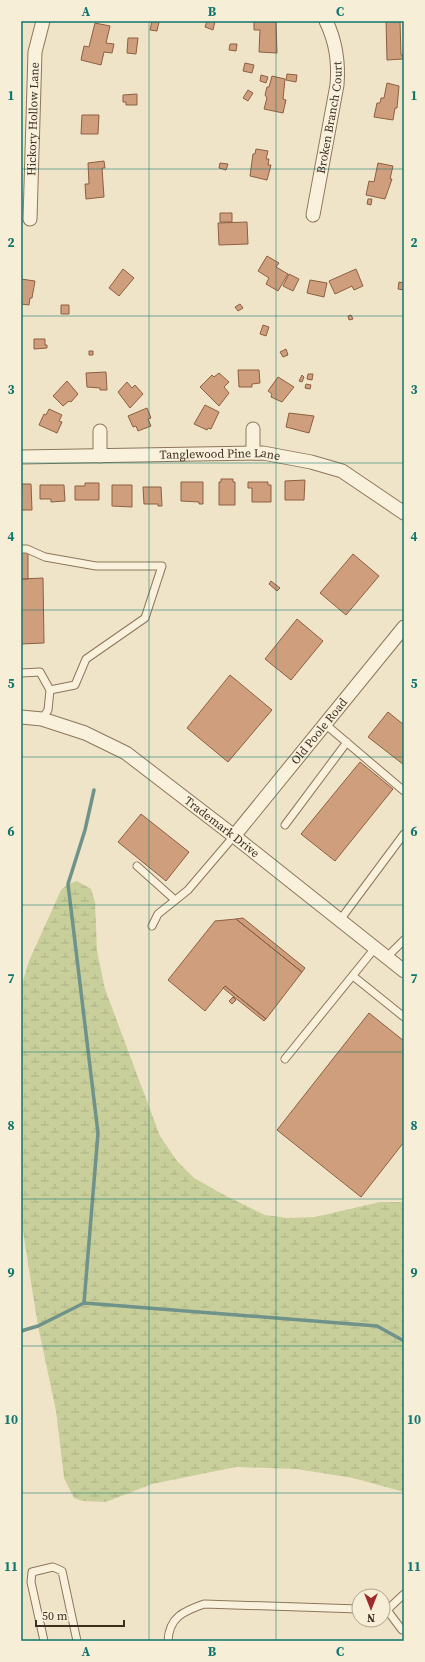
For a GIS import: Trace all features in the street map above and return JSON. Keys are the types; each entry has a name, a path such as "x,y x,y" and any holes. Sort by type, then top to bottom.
{"street":[{"name":"Hickory Hollow Lane","path":"30,218 35,52 43,21"},
{"name":"Broken Branch Court","path":"313,215 337,84 339,65 336,47 326,21"},
{"path":"253,429 253,453"},
{"path":"100,431 100,456"},
{"name":"Tanglewood Pine Lane","path":"21,457 263,453 311,462 342,471 404,513"},
{"name":"Old Poole Road","path":"234,836 404,627"},
{"name":"Trademark Drive","path":"21,717 42,719 85,733 126,753 234,836 404,971"}],"lane":[{"path":"21,549 27,549 45,557 96,566 162,566 145,618 86,659 75,685 50,690"},
{"path":"21,673 40,672 50,690 48,710 42,719"},
{"path":"325,724 404,791"},
{"path":"285,825 347,742"},
{"path":"340,920 404,834"},
{"path":"152,926 158,914 188,890 234,836"},
{"path":"137,866 175,900"},
{"path":"387,957 404,940"},
{"path":"285,1058 376,948"},
{"path":"353,976 404,1017"},
{"path":"44,1641 31,1582 32,1572 53,1567 62,1571 77,1641"},
{"path":"391,1605 404,1594"},
{"path":"168,1641 175,1618 188,1610 204,1604 351,1609"},
{"path":"391,1617 402,1630 404,1630"}],"green space":[{"path":"77,881 91,889 95,902 97,951 105,989 160,1136 177,1161 194,1178 265,1215 287,1218 315,1217 380,1202 404,1202 404,1492 353,1478 296,1469 236,1467 152,1484 106,1502 82,1501 74,1498 64,1478 56,1411 38,1326 21,1219 21,987 29,961 61,890 68,884"}],"building":[{"path":"152,21 159,22 157,31 150,30"},
{"path":"207,21 215,21 213,30 205,27"},
{"path":"386,21 400,21 401,55 403,55 403,59 387,60"},
{"path":"254,22 276,22 277,53 259,52 260,30 254,30"},
{"path":"95,23 110,26 106,43 114,44 112,53 104,52 101,65 81,60 84,46 89,47"},
{"path":"128,38 138,38 136,54 127,53"},
{"path":"230,44 237,44 236,51 229,50"},
{"path":"245,63 254,65 252,73 243,71"},
{"path":"287,74 297,75 296,82 286,80"},
{"path":"261,75 268,77 266,83 260,81"},
{"path":"272,76 285,79 283,99 286,100 283,113 264,109 267,98 265,95"},
{"path":"387,83 399,86 397,108 395,108 393,120 374,117 377,103 380,103 381,98 384,98"},
{"path":"248,90 253,93 248,101 243,98"},
{"path":"137,94 137,105 126,105 126,102 123,102 123,95"},
{"path":"82,115 99,115 98,134 81,134"},
{"path":"256,149 268,151 266,159 269,159 268,165 271,165 267,180 250,176 253,154 255,154"},
{"path":"104,161 105,168 102,168 104,197 86,199 85,184 89,184 88,163"},
{"path":"220,163 228,164 226,170 219,168"},
{"path":"378,163 393,166 390,179 392,179 385,199 366,195 369,181 374,182"},
{"path":"368,199 372,199 371,205 367,204"},
{"path":"220,213 232,213 232,222 220,222"},
{"path":"247,222 248,244 219,245 218,223"},
{"path":"267,256 279,263 276,267 288,274 278,291 266,284 269,278 258,271"},
{"path":"123,269 134,278 119,296 109,288"},
{"path":"356,269 363,286 354,290 352,286 335,294 329,281"},
{"path":"289,274 299,279 293,291 283,286"},
{"path":"21,279 35,281 32,298 30,298 29,305 21,304"},
{"path":"310,280 327,283 324,297 307,293"},
{"path":"399,282 404,283 404,290 398,289"},
{"path":"240,304 243,308 238,311 235,307"},
{"path":"61,305 69,305 69,314 61,314"},
{"path":"351,315 353,319 349,320 348,316"},
{"path":"263,325 269,327 266,336 260,334"},
{"path":"34,339 45,339 45,345 47,345 47,348 34,349"},
{"path":"286,349 288,355 283,357 280,352"},
{"path":"89,351 93,351 93,355 89,355"},
{"path":"238,370 259,370 260,383 252,384 252,387 239,387"},
{"path":"106,372 107,390 87,387 86,373"},
{"path":"219,373 229,382 224,387 229,393 219,406 200,387 212,375 214,377"},
{"path":"308,374 313,374 312,380 307,379"},
{"path":"302,375 304,377 302,382 299,381"},
{"path":"278,377 294,387 282,402 271,397 272,394 268,391"},
{"path":"67,381 78,394 71,402 69,401 63,406 53,396"},
{"path":"127,382 132,388 135,385 143,394 130,408 118,392"},
{"path":"306,384 311,385 310,389 305,388"},
{"path":"205,405 219,412 211,429 208,428 207,430 194,424"},
{"path":"147,408 151,418 148,419 151,426 138,431 136,426 133,427 128,416"},
{"path":"49,409 62,415 59,421 62,422 57,433 39,425 44,414 46,415"},
{"path":"289,413 314,416 309,433 286,427"},
{"path":"221,479 233,479 233,482 235,482 235,505 219,505 219,482 221,482"},
{"path":"305,480 304,500 285,500 285,481"},
{"path":"181,482 203,482 203,504 199,504 199,502 181,501"},
{"path":"248,482 268,482 268,485 271,485 271,502 252,502 252,488 248,488"},
{"path":"85,483 99,483 99,500 75,500 75,486 85,486"},
{"path":"22,484 31,484 32,510 21,510"},
{"path":"40,485 64,485 65,501 51,502 51,499 40,499"},
{"path":"112,485 132,485 132,507 112,506"},
{"path":"143,487 161,487 162,506 158,506 158,504 144,504"},
{"path":"21,552 28,552 28,579 21,579"},
{"path":"353,554 379,576 346,615 320,593"},
{"path":"43,578 44,643 21,644 21,579"},
{"path":"271,581 280,588 277,591 269,584"},
{"path":"297,619 323,641 291,680 265,659"},
{"path":"230,675 272,710 228,762 187,728"},
{"path":"388,712 404,725 404,765 368,737"},
{"path":"360,762 393,789 335,861 301,834"},
{"path":"141,814 189,852 166,881 118,842"},
{"path":"243,918 305,968 302,972 236,919"},
{"path":"236,919 302,972 266,1019 225,986 205,1011 168,980 215,921"},
{"path":"225,986 266,1019 264,1021 223,988"},
{"path":"233,997 236,1000 232,1004 229,1001"},
{"path":"369,1013 404,1041 404,1142 361,1197 277,1130"}],"waterway":[{"path":"84,1303 98,1133 68,884 85,830 94,790"},
{"path":"21,1331 38,1326 84,1303 377,1326 404,1341"}]}
